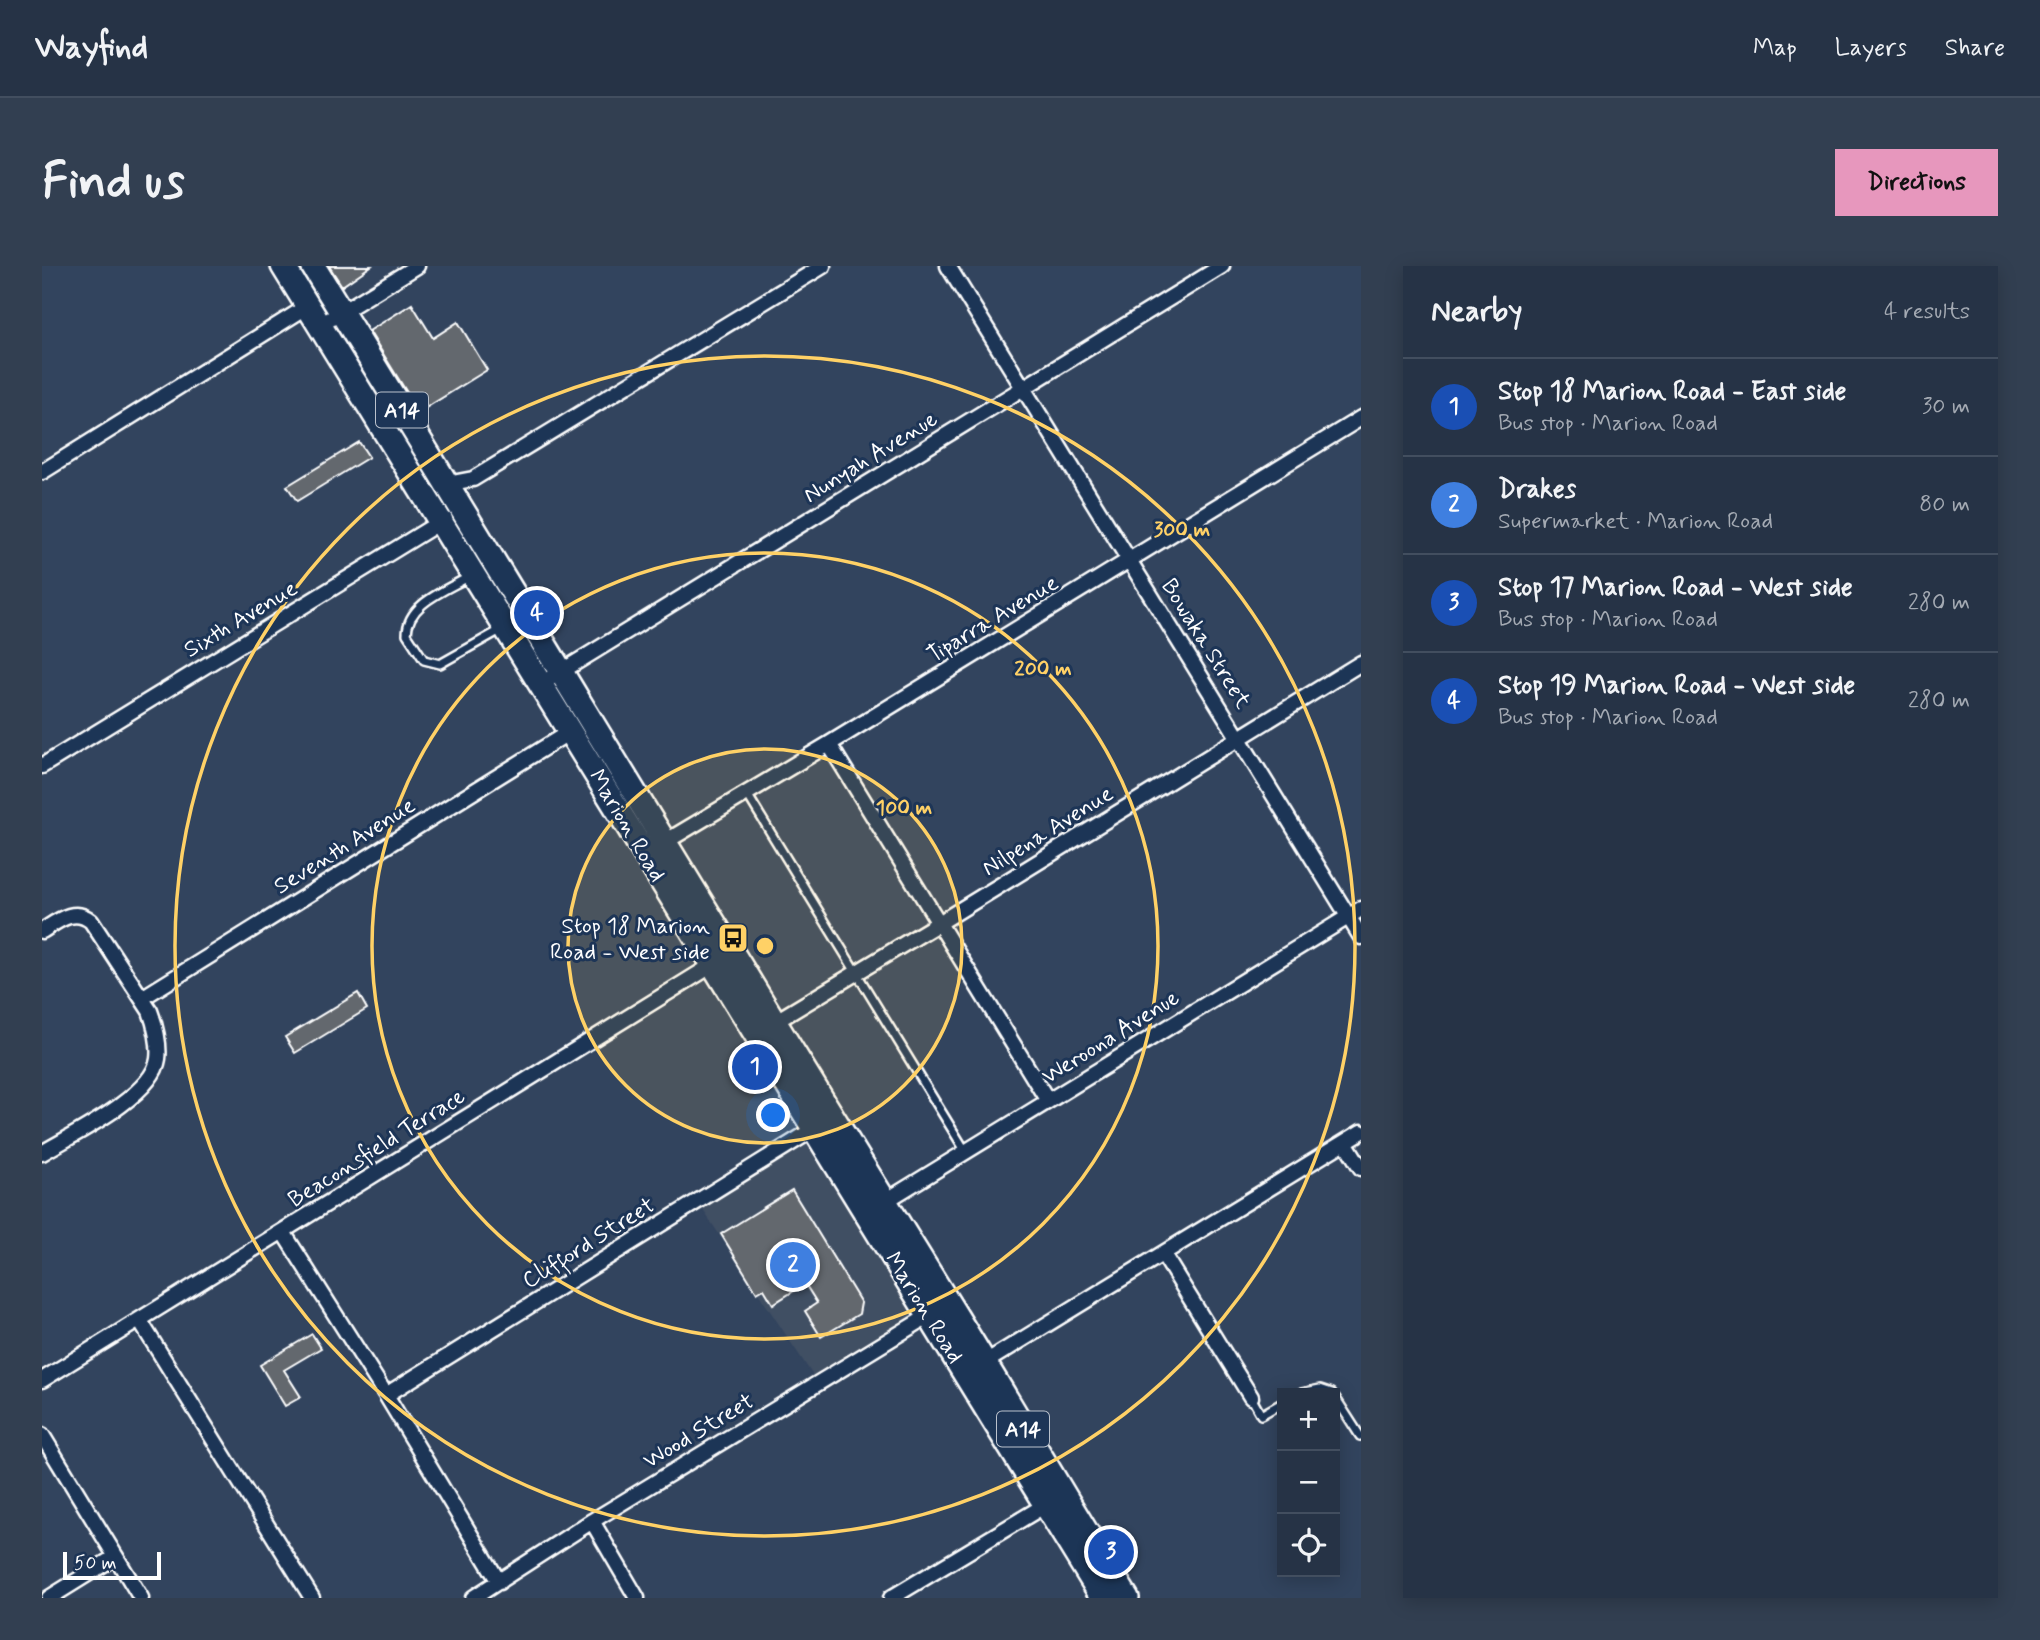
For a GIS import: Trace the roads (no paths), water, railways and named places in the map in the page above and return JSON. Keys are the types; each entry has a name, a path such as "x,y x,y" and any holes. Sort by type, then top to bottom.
{"main road":[{"name":"Marion Road","path":"283,266 814,1129 939,1309 984,1363 1062,1496 1127,1598"},
{"name":"Marion Road","path":"313,266 884,1202 939,1309 1047,1504 1103,1598"},
{"path":"814,1129 824,1129 844,1136"}],"street":[{"path":"42,472 287,321 341,312 417,266"},
{"path":"447,484 472,479 823,266"},
{"name":"Bowaka Street","path":"948,266 1239,738 1355,912 1361,937"},
{"name":"Nunyah Avenue","path":"541,684 1222,266"},
{"name":"Tiparra Avenue","path":"645,854 830,744 1361,418"},
{"name":"Sixth Avenue","path":"42,766 462,509"},
{"name":"Nilpena Avenue","path":"755,1034 1361,663"},
{"name":"Seventh Avenue","path":"142,998 571,732"},
{"path":"830,744 1048,1101"},
{"name":"Weroona Avenue","path":"884,1202 1355,912"},
{"path":"42,931 68,915 86,917 150,1010 158,1060 155,1068 130,1100 42,1153"},
{"name":"Beaconsfield Terrace","path":"42,1380 733,952"},
{"name":"Clifford Street","path":"386,1395 814,1129"},
{"path":"984,1363 1361,1132"},
{"path":"1345,1142 1361,1168"},
{"path":"283,1232 499,1582"},
{"path":"1163,1254 1251,1397"},
{"name":"Wood Street","path":"473,1598 592,1521 939,1309"},
{"path":"140,1321 312,1598"},
{"path":"42,1435 141,1598"},
{"path":"891,1598 1047,1504"},
{"path":"592,1521 637,1598"},
{"path":"49,1598 115,1557"}],"lane":[{"path":"474,574 416,608 407,627 407,634 424,660 440,664 506,627"},
{"path":"746,793 966,1152"},
{"path":"1251,1397 1261,1415 1277,1406"},
{"path":"1340,1406 1360,1436"}],"place":[{"name":"Stop 19 Marion Road - West side","path":"537,613"},
{"name":"Stop 18 Marion Road - West side","path":"733,938"},
{"name":"Stop 18 Marion Road - East side","path":"755,1067"},
{"name":"Drakes","path":"793,1265"},
{"name":"Stop 17 Marion Road - West side","path":"1111,1552"}]}
